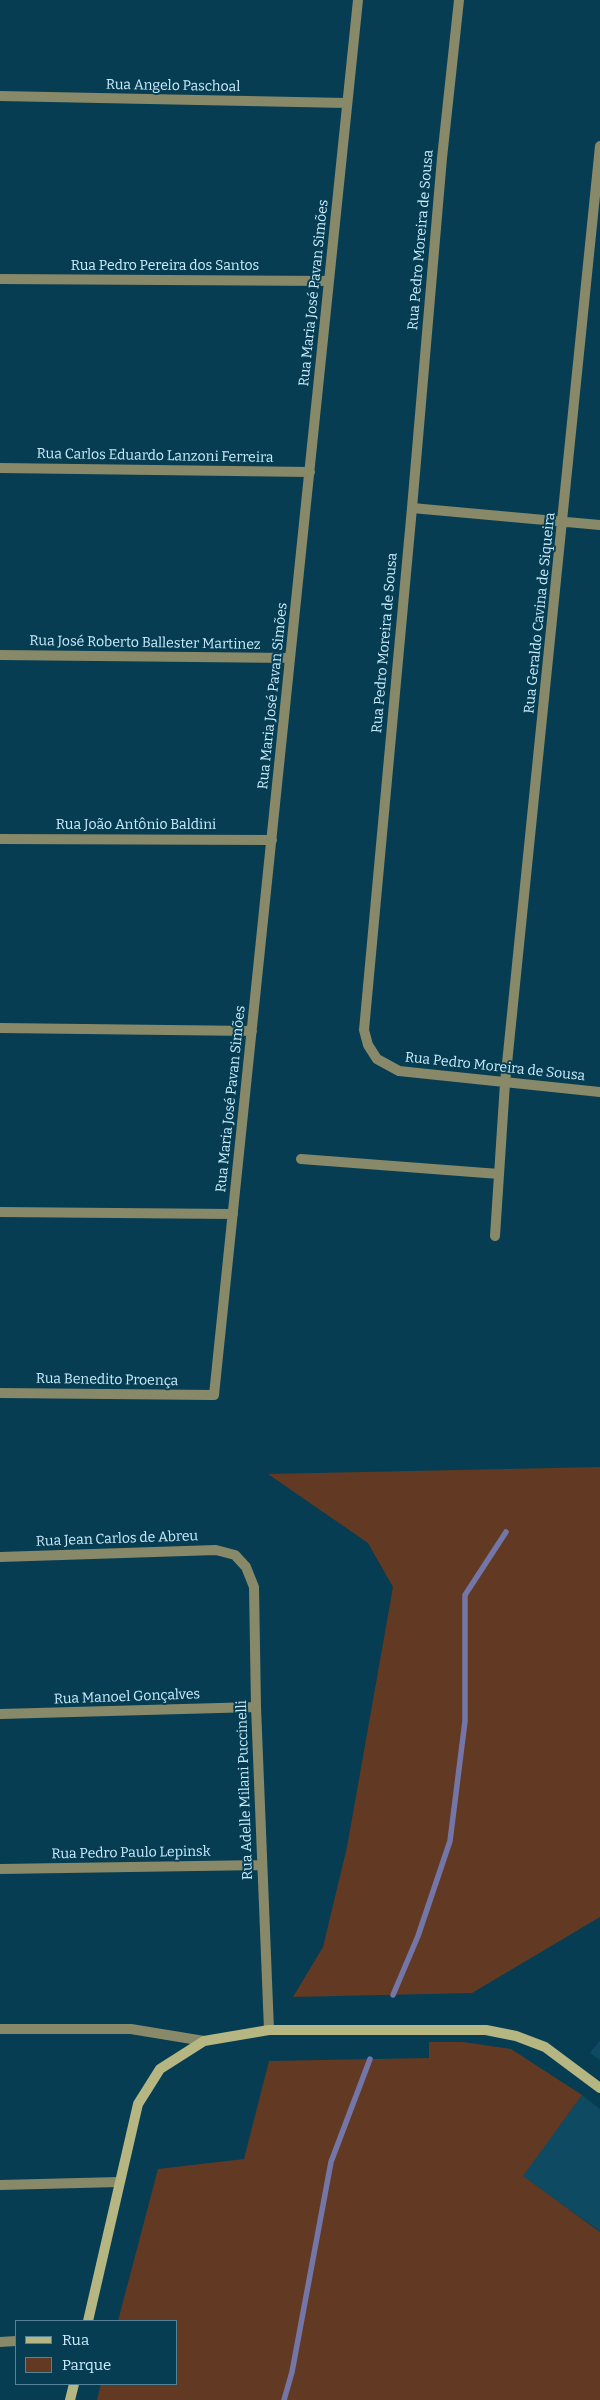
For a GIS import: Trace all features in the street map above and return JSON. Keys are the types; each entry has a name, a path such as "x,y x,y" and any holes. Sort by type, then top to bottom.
{"main road":[{"path":"88,2320 138,2104 160,2069 204,2041 269,2030 486,2030 516,2036 545,2047 600,2088"},
{"path":"70,2400 74,2385"}],"street":[{"name":"Rua Maria José Pavan Simões","path":"214,1395 358,0"},
{"name":"Rua Pedro Moreira de Sousa","path":"459,0 442,158 364,1030 372,1052 391,1068 407,1072 600,1092"},
{"name":"Rua Angelo Paschoal","path":"0,96 346,103"},
{"name":"Rua Geraldo Cavina de Siqueira","path":"495,1236 505,1083 600,146"},
{"name":"Rua Pedro Pereira dos Santos","path":"0,280 330,281"},
{"name":"Rua Carlos Eduardo Lanzoni Ferreira","path":"0,468 310,472"},
{"path":"412,508 563,524 600,525"},
{"name":"Rua José Roberto Ballester Martinez","path":"0,655 290,658"},
{"name":"Rua João Antônio Baldini","path":"0,838 272,840"},
{"path":"0,1028 252,1031"},
{"path":"301,1159 499,1174"},
{"path":"0,1212 233,1214"},
{"name":"Rua Benedito Proença","path":"0,1393 214,1395"},
{"name":"Rua Jean Carlos de Abreu","path":"0,1556 216,1550 235,1555"},
{"name":"Rua Adelle Milani Puccinelli","path":"235,1555 246,1567 254,1587 256,1707 269,2030"},
{"name":"Rua Manoel Gonçalves","path":"0,1714 256,1707"},
{"name":"Rua Pedro Paulo Lepinsk","path":"0,1870 262,1865"},
{"path":"0,2029 132,2029 204,2041"},
{"path":"0,2185 119,2182"},
{"path":"0,2342 15,2342"}],"shaded area":[{"path":"600,2040 600,2060 590,2053"},
{"path":"582,2095 600,2109 600,2231 522,2176"}],"green space":[{"path":"600,1467 600,1917 472,1993 293,1997 323,1947 347,1847 393,1587 368,1543 268,1474"},
{"path":"429,2042 463,2042 511,2049 582,2095 523,2176 600,2232 600,2400 97,2400 101,2385 178,2385 178,2320 118,2320 158,2169 244,2159 269,2061 429,2058"}],"waterway":[{"path":"393,1995 418,1936 450,1841 465,1721 465,1595 506,1532"},
{"path":"284,2400 292,2372 331,2162 370,2059"}]}
